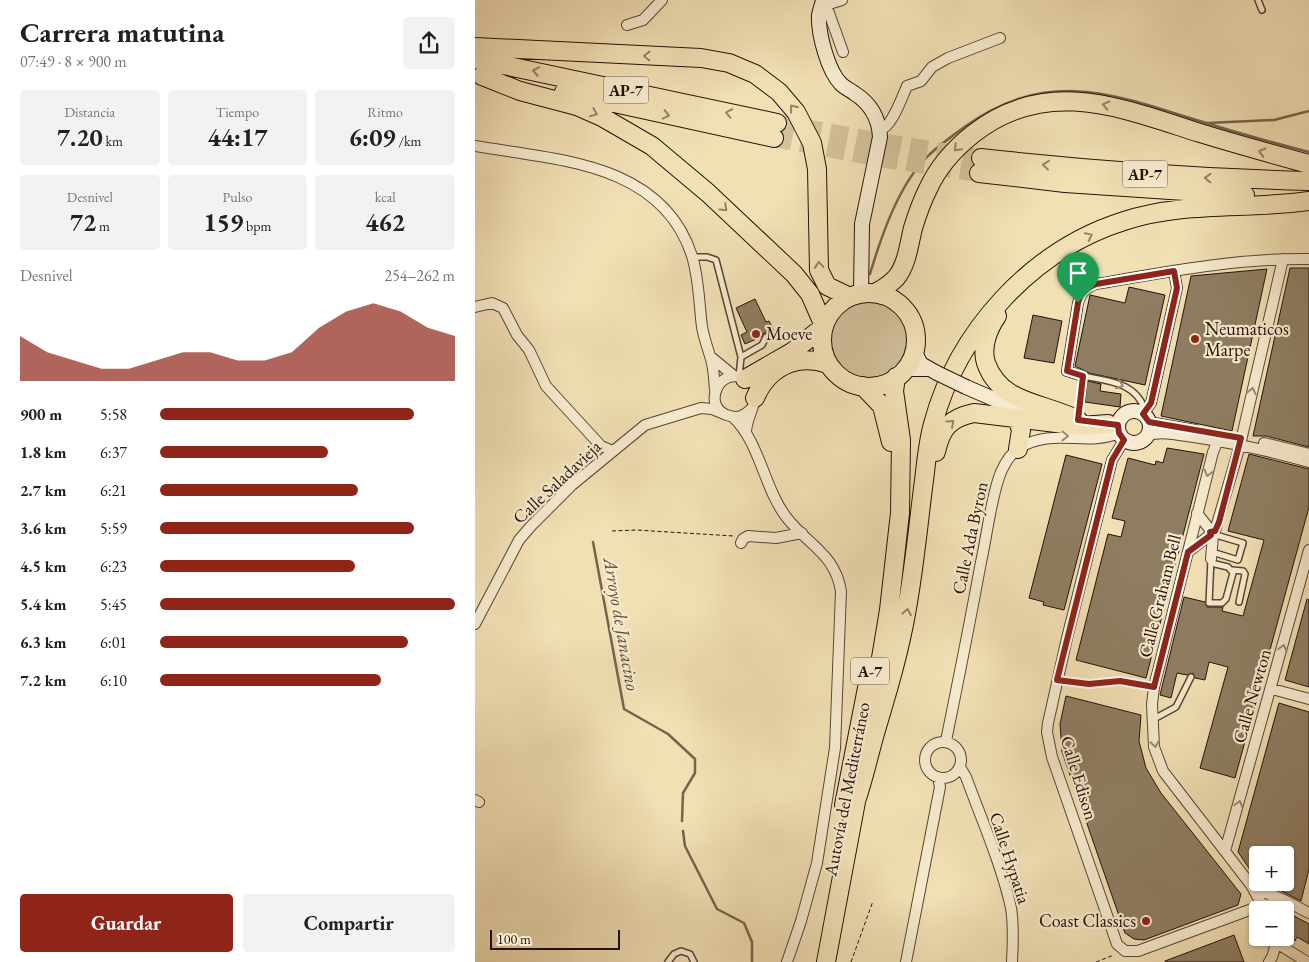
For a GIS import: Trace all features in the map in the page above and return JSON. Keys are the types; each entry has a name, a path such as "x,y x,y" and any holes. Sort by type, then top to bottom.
{"highway":[{"path":"475,47 701,58 729,63 755,74 779,92 796,112 809,137 817,169 819,270 827,286 862,294"},
{"name":"AP-7","path":"475,59 775,130 478,75"},
{"path":"478,75 520,91 577,106 602,117 652,146 708,192 794,274 810,294 823,327 823,351 828,364"},
{"path":"739,377 793,352 823,327 834,308 862,294 884,289 896,278 903,266 928,189 941,165 962,143 989,122 1013,110 1062,100 1092,102 1125,109 1245,147 1309,164"},
{"name":"AP-7","path":"1309,181 1186,177 1082,169 980,166 1157,190 1309,197"},
{"path":"913,570 929,446 939,404 956,365 978,327 1020,282 1068,247 1096,232 1124,221 1201,206 1281,206 1309,202"},
{"path":"1020,282 996,317 986,338 985,358 989,372 997,384 1006,392 1065,413 1078,420"},
{"name":"A-7","path":"862,294 892,299 904,309 912,321 915,336 914,351 901,373"},
{"path":"753,403 760,387 769,375 790,363 818,360 828,364"},
{"name":"A-7","path":"828,364 847,381 863,386"},
{"path":"863,386 885,383 901,373"},
{"name":"Autovía del Mediterráneo","path":"826,962 885,640 895,562 902,465 901,440 894,391 901,373"},
{"name":"Autovía del Mediterráneo","path":"814,962 865,698 878,618 889,528 892,461 889,431 882,406 863,386"},
{"path":"913,570 925,525 937,448 947,425 962,415 973,414 1117,431"},
{"path":"1017,418 1021,430 1018,449"},
{"name":"Autovía del Mediterráneo","path":"856,801 893,674 903,630 913,570"}],"street":[{"path":"627,25 643,20 662,0"},
{"path":"824,2 842,0"},
{"path":"824,2 843,52"},
{"path":"824,2 819,15 820,28 831,71 842,86 864,100 873,109 880,130 862,224 862,294"},
{"path":"880,130 885,129 890,122 907,86 921,81 932,67 948,58 1000,38"},
{"path":"475,146 583,165 613,173 651,195 662,205 680,229 692,257 696,272 703,329 711,357 715,394 719,410 728,415 746,433 774,495 787,518 821,550 835,569 841,591 835,748 817,863 801,922 787,962"},
{"path":"1083,376 1067,371 1080,295 1087,288 1096,284 1174,271 1283,258 1309,259"},
{"path":"1211,558 1214,532 1241,441 1283,258"},
{"path":"914,351 921,364 966,387 1015,407 1078,420 1117,431 1135,443 1144,439 1146,421 1177,288 1174,271"},
{"path":"475,307 492,303 503,308 517,335 529,350 546,386 601,446 613,451"},
{"path":"711,357 753,387 753,403 747,420 746,433"},
{"path":"901,373 932,371"},
{"path":"715,394 722,380 739,377"},
{"name":"Calle Saladavieja","path":"475,624 519,540 572,485 645,425 701,408 715,394"},
{"path":"701,408 711,409 728,415 741,416 753,403"},
{"path":"1117,431 1121,417 1129,411 1134,411 1164,433 1283,447 1309,454"},
{"path":"1146,421 1228,436 1309,462"},
{"name":"Calle Ada Byron","path":"946,741 1000,474 1007,460 1018,449 1039,439 1104,438 1117,431"},
{"name":"Calle Edison","path":"1117,431 1112,460 1048,723 1049,741 1117,944 1120,948"},
{"path":"1217,440 1228,436"},
{"name":"Calle Graham Bell","path":"1217,440 1154,687 1152,720 1154,746 1163,771 1249,883"},
{"path":"1283,447 1290,452 1309,458"},
{"path":"1197,513 1214,532"},
{"path":"1188,552 1214,532"},
{"path":"743,540 751,535 776,538 802,533"},
{"name":"Calle Newton","path":"1225,851 1272,689 1309,550"},
{"path":"1272,689 1309,699"},
{"path":"946,741 956,746 959,751 961,762 959,767 951,776 938,778 925,765 925,753 934,744 946,741"},
{"name":"Calle Hypatia","path":"959,767 966,777 1006,889 1014,934 1012,962"},
{"path":"906,962 940,787 938,778"},
{"path":"1255,891 1266,892 1285,901"},
{"name":"Calle Graham Bell","path":"1255,891 1260,901"},
{"path":"1294,905 1308,911"},
{"path":"1120,948 1125,951 1138,951 1249,913"},
{"path":"1269,962 1272,958 1273,946"},
{"path":"1283,946 1307,962"}],"lane":[{"path":"1257,0 1262,10"},
{"path":"692,257 707,257 716,260 741,357 739,377"},
{"path":"741,357 762,345 766,337"},
{"path":"1078,420 1083,376 1113,382 1131,389 1146,421"},
{"path":"1211,558 1238,560 1243,543 1214,532"},
{"path":"1211,558 1209,603 1225,601 1232,570"},
{"path":"1211,558 1232,570 1243,571 1245,574 1239,602"},
{"path":"1152,720 1176,707 1191,676"},
{"path":"667,962 674,954 681,951 690,954 694,962"}],"path":[{"path":"612,531 636,530 743,540"},
{"path":"1057,680 1089,684 1120,681 1154,687"},
{"path":"851,962 873,901"},
{"path":"1096,962 1116,954 1120,948"}],"shaded area":[{"path":"868,298 883,301 896,310 905,323 908,338 905,353 896,366 883,375 868,378 853,375 840,366 831,353 828,338 831,323 840,310 853,301"}],"building":[{"path":"1290,268 1309,268 1309,447 1266,436 1253,436"},
{"path":"1267,269 1232,431 1161,416 1191,276"},
{"path":"1129,287 1165,295 1145,385 1089,373 1075,366 1090,295 1125,303"},
{"path":"755,299 766,322 769,321 774,331 764,333 761,337 745,344 741,335 747,332 736,308"},
{"path":"1033,315 1062,321 1054,363 1024,358"},
{"path":"1087,381 1101,384 1100,391 1121,394 1120,407 1085,402"},
{"path":"1167,448 1204,454 1146,678 1076,660 1108,534 1121,537 1125,521 1112,518 1128,458 1155,465 1156,461 1163,463"},
{"path":"1249,454 1309,469 1309,507 1235,778 1200,768 1228,667 1209,662 1205,680 1195,678 1193,673 1187,675 1177,673 1171,698 1160,695 1184,597 1205,602 1207,607 1223,607 1222,611 1243,616 1264,540 1228,531"},
{"path":"1066,455 1102,464 1064,610 1043,605 1044,602 1029,598"},
{"path":"1307,599 1309,600 1309,687 1285,680"},
{"path":"1066,696 1141,715 1139,741 1146,768 1161,793 1241,894 1238,905 1144,940 1134,939 1125,933 1062,752 1060,724"},
{"path":"1279,703 1309,712 1309,869 1301,901 1282,891 1294,891 1294,846 1249,846 1249,868 1238,852"},
{"path":"1294,916 1309,924 1309,944 1297,937 1295,941"},
{"path":"1234,935 1244,962 1165,962 1165,961"}],"waterway":[{"path":"870,274 891,213 915,170 938,147 963,128 993,110 1021,98 1048,92 1076,91 1103,94 1132,100 1309,152"},
{"path":"1207,123 1274,120 1309,111"},
{"name":"Arroyo de Janacino","path":"593,542 624,709 668,734 695,759 695,773 683,793 682,821"},
{"name":"Arroyo de Janacino","path":"683,831 685,846 717,909 744,923 752,942 752,962"}],"tunnel":[{"path":"777,123 981,158"},
{"path":"774,138 886,159 979,173"}],"place":[{"name":"Moeve","path":"756,334"},
{"name":"Neumaticos Marpe","path":"1195,339"},
{"name":"Coast Classics","path":"1146,921"}],"route":[{"path":"1174,271 1177,288 1151,403 1143,414 1149,422 1241,438 1215,531 1211,531 1211,535 1188,552 1154,687 1120,681 1089,684 1057,680 1112,460 1124,440 1119,433 1118,425 1078,420 1083,376 1067,371 1078,303 1080,295 1087,288 1096,284 1174,271"}]}
